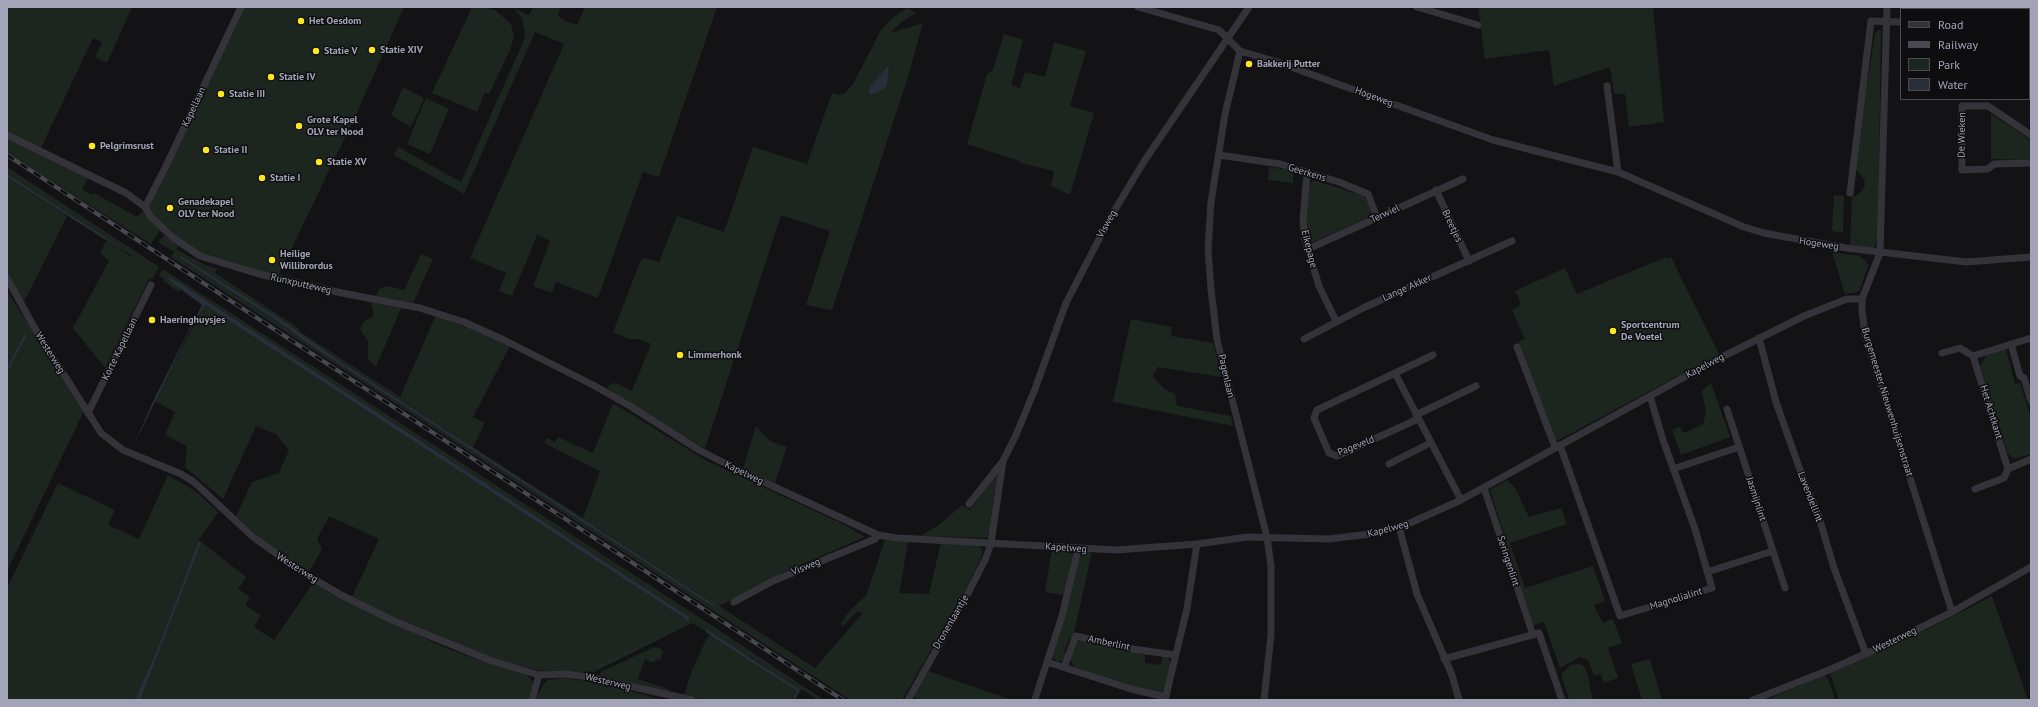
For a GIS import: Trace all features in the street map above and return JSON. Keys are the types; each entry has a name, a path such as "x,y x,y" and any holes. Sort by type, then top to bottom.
{"street":[{"name":"Kapellaan","path":"145,207 166,168 241,7"},
{"path":"1138,7 1220,30 1240,51"},
{"name":"Visweg","path":"969,504 1003,461 1035,389 1053,336 1074,285 1111,216 1145,160 1249,7"},
{"path":"1417,7 1432,9 1478,25"},
{"name":"Burgemeester Nieuwenhuijsenstraat","path":"1887,7 1880,253 1862,300 1865,334 1952,612"},
{"path":"1850,193 1871,21 1900,22"},
{"name":"Hogeweg","path":"1240,51 1277,62 1504,144 1618,172 1744,227 1787,239 1880,253 1966,262 2031,257"},
{"name":"Pagenlaan","path":"1240,51 1225,114 1211,202 1208,249 1213,307 1219,347 1267,537 1271,566 1271,635 1264,700"},
{"path":"1608,86 1618,172"},
{"name":"De Wieken","path":"2031,135 1988,106 1962,106 1962,170 1988,169 1994,164 2031,163"},
{"name":"Runxputteweg","path":"7,135 123,192 145,207 151,217 163,230 179,243 200,256 259,274 439,313 504,340 593,385"},
{"name":"Geerkens","path":"1219,155 1280,164 1368,194 1377,218"},
{"name":"Eikepage","path":"1307,173 1303,228 1319,286 1336,321"},
{"name":"Terwiel","path":"1308,249 1463,179"},
{"name":"Breetjes","path":"1436,190 1469,261"},
{"name":"Lange Akker","path":"1304,339 1336,321 1512,242"},
{"name":"Westerweg","path":"7,278 34,327 97,429 111,442 123,450 181,474 194,482 265,547 318,581 363,606 448,645 489,660 539,675 566,674 589,677 692,700"},
{"name":"Korte Kapellaan","path":"88,413 151,285"},
{"name":"Kapelweg","path":"593,385 630,406 699,450 763,482 878,535 1078,549 1138,549 1267,537 1350,538 1399,527 1461,500 1759,338 1804,316 1847,299 1862,300"},
{"name":"Lavendellint","path":"1759,338 1776,402 1804,481 1818,514 1834,568 1866,654"},
{"path":"1942,353 1960,348 1974,356 2031,338"},
{"path":"2011,344 2020,376 2024,378 2031,401"},
{"path":"1517,347 1558,446"},
{"name":"Pageveld","path":"1433,355 1317,410 1314,418 1329,453 1337,456 1476,386"},
{"name":"Het Achtkant","path":"1974,356 2008,469"},
{"path":"1395,373 1430,444 1461,500"},
{"name":"Magnolialint","path":"1558,446 1620,616 1712,588 1692,518 1672,469 1650,396"},
{"name":"Jasmijnlint","path":"1727,409 1785,588"},
{"path":"1389,464 1430,444"},
{"path":"1672,469 1739,447"},
{"path":"1975,490 2004,478 2008,469 2031,459"},
{"name":"Visweg","path":"991,543 1003,461"},
{"name":"Seringenlint","path":"1484,488 1533,635 1539,633 1562,700"},
{"path":"1399,527 1417,594 1452,675 1459,700"},
{"name":"Visweg","path":"734,602 774,581 874,539 878,535"},
{"name":"Dronenlaantje","path":"908,700 978,576 991,543"},
{"path":"1047,662 1130,689 1165,698 1187,608 1197,544"},
{"path":"1035,699 1062,616 1078,549"},
{"path":"1708,572 1773,550"},
{"name":"Westerweg","path":"1753,700 1866,654 1952,612 2031,567"},
{"path":"1444,659 1533,635"},
{"name":"Amberlint","path":"1064,667 1076,636 1133,649 1175,655"},
{"path":"532,700 539,675"}],"green space":[{"path":"7,7 132,7 107,63 95,57 102,42 93,38 41,148 17,138 7,131"},
{"path":"242,7 404,7 359,108 278,277 199,254 155,221 148,207"},
{"path":"472,7 486,7 496,11 511,24 514,36 510,50 489,94 485,92 477,112 432,93"},
{"path":"533,7 561,7 558,15 563,20 577,25 585,7 717,7 659,177 643,172 598,298 556,282 552,293 533,286 550,241 537,235 512,296 499,291 506,273 470,258 564,44 535,32 464,194 394,155 398,147 461,182 524,40 525,33 522,19 514,8 529,15"},
{"path":"1478,7 1653,7 1664,122 1629,127 1625,94 1614,94 1610,67 1554,86 1549,50 1485,59"},
{"path":"907,8 916,13 904,20 890,33 923,23 907,80 832,310 806,305 830,231 781,215 705,449 607,389 610,384 616,383 632,391 651,344 638,339 629,339 613,332 640,262 643,258 659,262 677,216 724,232 753,147 807,164 832,93 838,95 844,94 853,84 881,30 892,18"},
{"path":"1878,30 1881,30 1878,236 1874,248 1850,245 1852,196 1856,196 1862,191 1865,185 1864,179 1856,169 1855,163 1875,33"},
{"path":"1004,34 1023,40 1011,85 1020,88 1025,72 1045,77 1054,42 1086,51 1070,106 1094,113 1070,195 1051,186 1054,171 1020,163 1020,161 967,144 987,74 993,70"},
{"path":"403,87 424,98 410,127 391,115"},
{"path":"426,98 449,109 430,154 407,144"},
{"path":"1991,114 2031,140 2031,160 1991,159"},
{"path":"7,139 88,178 82,189 92,195 94,193 137,217 143,211 160,231 151,244 7,153"},
{"path":"7,167 159,267 152,279 149,279 105,368 73,328 109,261 100,253 106,241 130,256 131,255 7,174"},
{"path":"1269,167 1293,171 1293,183 1268,180"},
{"path":"7,177 67,216 24,302 7,273"},
{"path":"1314,180 1364,196 1370,207 1370,215 1368,218 1313,242 1307,239 1305,219 1309,184"},
{"path":"1834,195 1844,196 1843,233 1832,231"},
{"path":"164,235 178,246 176,249 205,265 217,269 215,273 300,329 299,331 400,397 436,315 487,335 510,346 473,417 485,423 473,447 583,518 600,471 544,443 547,438 555,442 558,437 593,453 613,403 707,461 843,524 865,537 782,573 749,592 719,606 815,668 862,614 858,611 843,626 840,624 852,608 866,596 885,540 908,542 899,595 900,593 929,594 941,542 979,545 983,551 980,560 963,595 902,700 850,700 171,257 174,252 158,242","holes":["181,256 288,324 336,359 715,605 666,576 304,341 285,326 180,258"]},
{"path":"1832,252 1859,256 1866,261 1868,266 1860,289 1857,292 1845,294"},
{"path":"421,254 433,259 413,303 376,296 379,289 387,286 404,290"},
{"name":"Sportcentrum De Voetel","path":"1666,257 1667,259 1671,257 1719,354 1555,442 1518,342 1525,339 1512,310 1521,304 1515,291 1565,268 1577,294"},
{"path":"163,269 824,700 818,700 803,690 800,691 752,658 692,623 594,672 541,671 495,659 403,622 352,597 379,539 329,516 317,539 322,549 309,572 282,555 266,544 236,516 252,482 279,473 289,450 276,434 256,426 223,499 185,467 187,446 165,435 175,412 154,401 205,305 687,620 687,622 671,632 688,622 690,620 625,575 419,442 170,278 167,279 181,289 179,292 163,281 164,279 159,275"},
{"path":"7,291 84,411 7,571"},
{"path":"371,302 401,308 376,367 368,359 368,342 360,329 363,322 374,316"},
{"path":"1131,319 1172,327 1171,336 1213,343 1222,377 1158,367 1153,376 1164,389 1175,394 1177,406 1231,416 1233,426 1113,402"},
{"path":"2006,349 2015,384 2020,383 2031,418 2031,454 2014,459 2008,454 1980,366 1986,356"},
{"path":"1711,383 1730,437 1681,455 1672,430 1680,427 1683,432 1687,432 1703,424 1706,412 1702,391"},
{"path":"756,426 770,441 787,447 775,483 743,469"},
{"path":"998,470 988,538 920,536 939,525 962,505 970,510"},
{"path":"168,475 198,493 218,512 199,540 246,577 238,589 250,597 245,605 261,615 254,627 274,640 313,583 441,646 478,660 526,674 533,682 529,700 7,700 7,588 58,483 115,510 108,525 139,539"},
{"path":"1507,480 1515,488 1529,517 1561,508 1567,524 1510,543 1525,588 1593,566 1605,601 1594,605 1603,623 1613,619 1622,643 1608,648 1618,678 1604,683 1601,674 1594,676 1588,660 1580,657 1560,668 1544,622 1533,626 1490,490"},
{"path":"1052,549 1068,551 1073,555 1065,595 1045,592"},
{"path":"1085,552 1092,552 1074,633 1072,640 1069,639 1064,653 1067,654 1065,659 1058,662 1052,657 1078,557"},
{"path":"1992,596 2028,700 1839,700 1830,673 1928,629"},
{"path":"708,636 797,691 793,700 703,700 684,695 692,670"},
{"path":"1082,640 1145,654 1145,663 1161,665 1162,658 1164,656 1167,657 1171,663 1165,689 1161,693 1134,688 1075,668 1070,660 1077,642"},
{"path":"654,647 660,648 663,652 660,661 656,659 654,663 645,659 638,679 670,690 668,692 599,675 601,672"},
{"path":"1650,659 1662,700 1642,700 1631,664"},
{"path":"1580,664 1584,666 1588,676 1593,700 1569,700 1561,674 1571,665"},
{"path":"928,671 1012,700 917,700 914,696"},
{"path":"1824,675 1828,679 1836,700 1766,700"},
{"path":"565,678 599,683 664,700 535,700 543,685 548,680"}],"water":[{"path":"887,67 889,69 887,85 883,90 871,95 869,93 870,87"},
{"path":"7,174 103,236 131,256 7,177"},
{"path":"181,256 288,324 336,359 715,605 713,606 666,576 304,341 285,326 180,258"},
{"path":"170,277 689,617 689,621 667,634 601,666 588,668 601,665 666,634 687,622 687,620 205,305 188,334 132,449 155,397 202,305 167,279"},
{"path":"199,541 201,543 140,700 135,700 156,653"},
{"path":"706,629 800,690 795,700 793,700 797,691 712,637 705,631"}],"waterway":[{"path":"7,370 25,336"}],"railway":[{"path":"7,155 843,700"}],"place":[{"name":"Het Oesdom","path":"301,21"},
{"name":"Statie XIV","path":"372,50"},
{"name":"Statie V","path":"316,51"},
{"name":"Bakkerij Putter","path":"1249,64"},
{"name":"Statie IV","path":"271,77"},
{"name":"Statie III","path":"221,94"},
{"name":"Grote Kapel OLV ter Nood","path":"299,126"},
{"name":"Pelgrimsrust","path":"92,146"},
{"name":"Statie II","path":"206,150"},
{"name":"Statie XV","path":"319,162"},
{"name":"Statie I","path":"262,178"},
{"name":"Genadekapel OLV ter Nood","path":"170,208"},
{"name":"Heilige Willibrordus","path":"272,260"},
{"name":"Haeringhuysjes","path":"152,320"},
{"name":"Sportcentrum De Voetel","path":"1613,331"},
{"name":"Limmerhonk","path":"680,355"}]}
